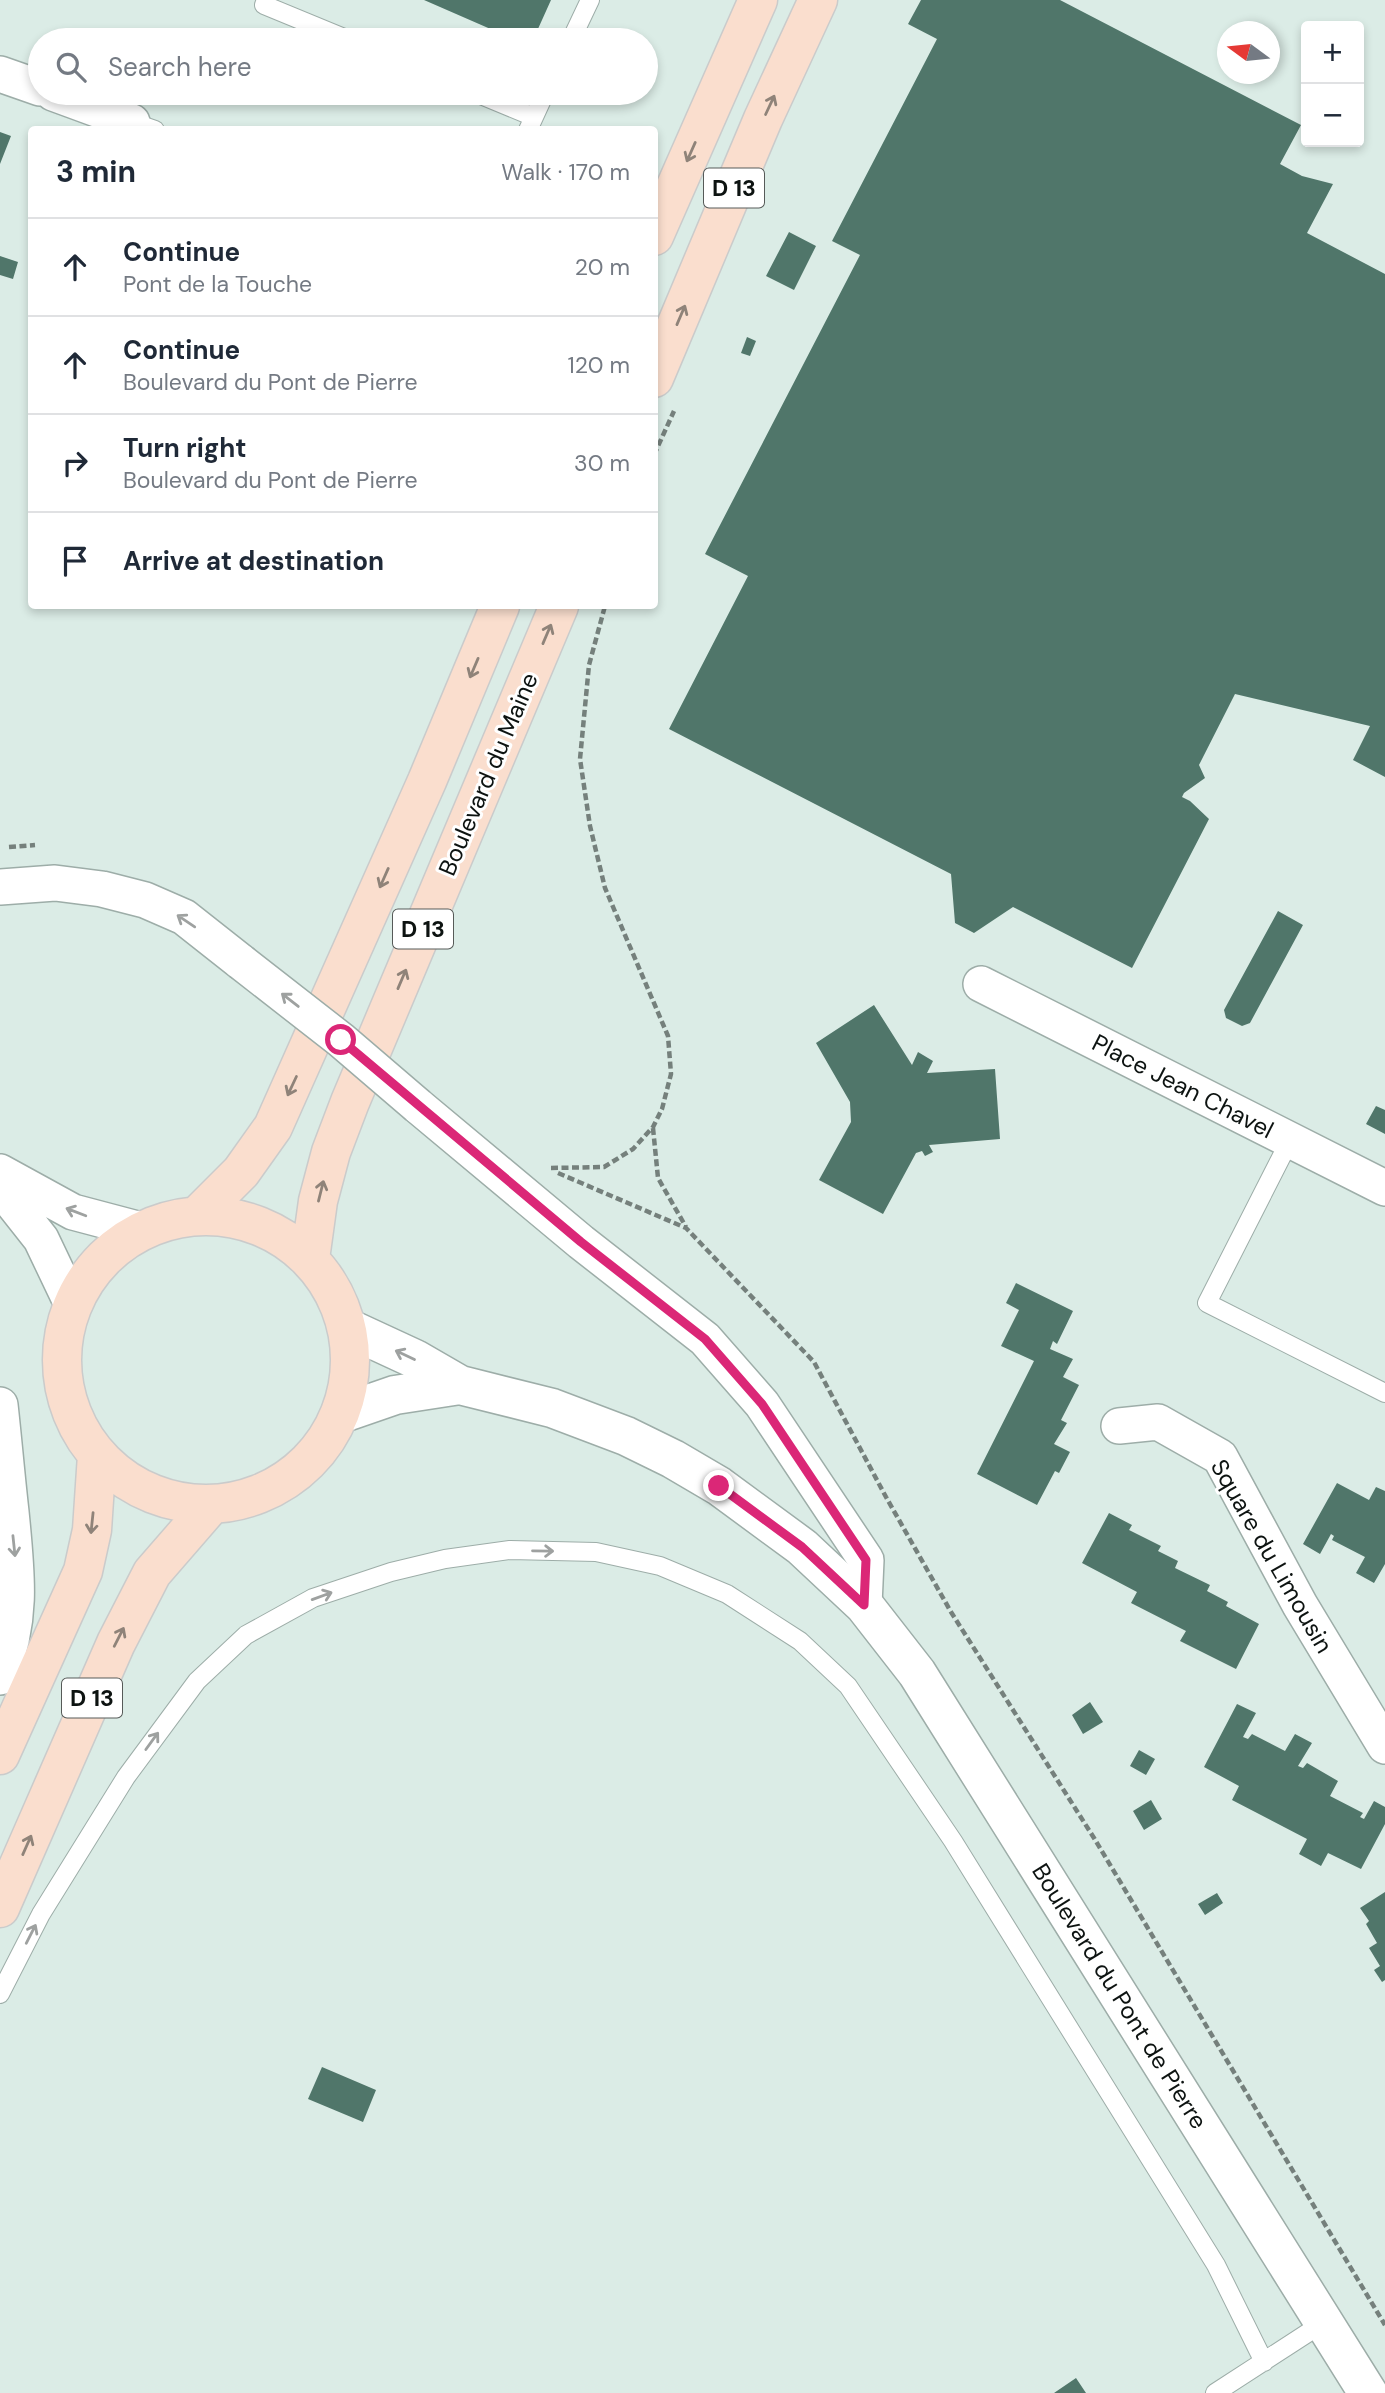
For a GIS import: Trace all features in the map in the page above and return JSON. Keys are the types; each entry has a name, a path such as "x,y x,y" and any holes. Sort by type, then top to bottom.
{"main road":[{"name":"D 13","path":"658,227 758,0"},
{"name":"D 13","path":"658,368 763,119 818,0"},
{"name":"D 13","path":"198,1215 241,1172 273,1128 427,781 499,609"},
{"name":"Boulevard du Maine","path":"310,1259 318,1201 331,1152 350,1101 558,609"},
{"path":"198,1215 239,1218 278,1233 310,1259 327,1279 340,1303 348,1328 350,1372 340,1414 319,1451 289,1479 252,1497 211,1505 179,1502 148,1493 120,1477 97,1455 75,1421 63,1383 62,1343 72,1304 89,1274 113,1249 141,1230 169,1219 198,1215"},
{"path":"348,1328 415,1359 460,1385"},
{"path":"340,1414 395,1395 460,1385"},
{"name":"Boulevard du Pont de Pierre","path":"460,1385 552,1408 626,1436 673,1459 719,1486 802,1547 864,1605 924,1684 1368,2393"},
{"name":"D 13","path":"0,1755 83,1571 92,1530 97,1455"},
{"name":"D 13","path":"0,1908 116,1643 152,1573 211,1505"}],"street":[{"path":"0,74 28,84"},
{"path":"86,105 144,126"},
{"path":"0,887 55,883 102,889 145,900 184,917 341,1040 581,1242 705,1339 762,1404 866,1560 864,1605"},
{"name":"Place Jean Chavel","path":"981,984 1385,1188"},
{"path":"0,1172 74,1212 141,1230"},
{"path":"0,1187 41,1239 72,1304"},
{"path":"0,1405 18,1582 16,1621 9,1655 0,1677"},
{"name":"Square du Limousin","path":"1119,1426 1158,1422 1220,1457 1300,1605 1385,1746"}],"lane":[{"path":"266,0 264,5 320,28"},
{"path":"577,28 590,0"},
{"path":"498,105 531,123 539,105"},
{"path":"1290,1140 1207,1303 1385,1393"},
{"path":"0,1994 41,1914 126,1777 197,1681 246,1636 313,1598 391,1572 445,1559 510,1550 596,1552 660,1566 727,1594 800,1641 848,1686 953,1841 1216,2265 1264,2362"},
{"path":"1215,2393 1323,2323"}],"path":[{"path":"603,609 589,665 580,759 590,826 605,888 668,1036 671,1074 662,1109 653,1127 633,1149 604,1167 547,1168 686,1228"},
{"path":"653,1127 658,1178 686,1228 814,1363 951,1612 1094,1838 1385,2325"}],"building":[{"path":"424,0 551,0 538,28 488,28"},
{"path":"921,0 1060,0 1217,81 1217,84 1222,84 1301,125 1280,164 1302,176 1333,184 1307,233 1385,274 1385,777 1353,760 1370,726 1235,694 1199,765 1205,778 1182,797 1209,819 1132,968 1013,907 974,933 955,923 951,874 669,729 748,576 705,554 860,255 832,241 937,39 908,24"},
{"path":"0,132 11,136 0,164"},
{"path":"789,232 816,246 794,290 766,276"},
{"path":"0,256 18,262 13,279 0,275"},
{"path":"747,337 756,341 750,356 741,353"},
{"path":"1278,911 1303,925 1250,1023 1242,1026 1226,1018 1224,1010"},
{"path":"874,1005 912,1065 918,1052 933,1061 927,1073 995,1069 1000,1139 929,1145 933,1152 925,1156 922,1151 916,1153 883,1214 819,1180 851,1122 850,1102 816,1043"},
{"path":"1376,1106 1385,1110 1385,1134 1366,1124"},
{"path":"1016,1283 1073,1311 1057,1344 1053,1341 1050,1349 1073,1359 1063,1377 1079,1385 1061,1420 1067,1423 1054,1444 1070,1452 1059,1473 1055,1471 1037,1505 977,1474 1034,1361 1001,1346 1019,1310 1006,1303"},
{"path":"1337,1483 1369,1500 1376,1487 1385,1491 1385,1564 1374,1583 1356,1573 1365,1557 1332,1540 1334,1536 1331,1534 1320,1554 1303,1544"},
{"path":"1109,1513 1132,1525 1129,1530 1161,1546 1158,1551 1178,1561 1175,1568 1210,1585 1207,1591 1228,1602 1226,1606 1259,1624 1236,1669 1180,1641 1186,1631 1131,1603 1137,1592 1082,1563"},
{"path":"1090,1702 1103,1722 1083,1734 1072,1715"},
{"path":"1237,1704 1256,1713 1243,1737 1248,1739 1252,1734 1285,1751 1295,1734 1312,1743 1298,1766 1303,1768 1307,1763 1338,1781 1330,1796 1363,1813 1360,1817 1364,1819 1374,1801 1385,1807 1385,1824 1361,1869 1328,1853 1321,1866 1299,1854 1307,1839 1232,1800 1239,1786 1204,1767"},
{"path":"1139,1750 1155,1759 1146,1775 1130,1766"},
{"path":"1151,1800 1162,1819 1144,1830 1133,1811"},
{"path":"1385,1892 1385,1980 1382,1982 1374,1970 1380,1966 1369,1948 1377,1943 1366,1924 1369,1921 1360,1908"},
{"path":"1217,1893 1223,1903 1205,1915 1198,1904"},
{"path":"322,2067 376,2090 363,2122 308,2099"},
{"path":"1076,2378 1086,2393 1054,2393"}],"route":[{"path":"341,1040 581,1242 705,1339 762,1404 866,1560 864,1605 802,1547 719,1486"}]}
